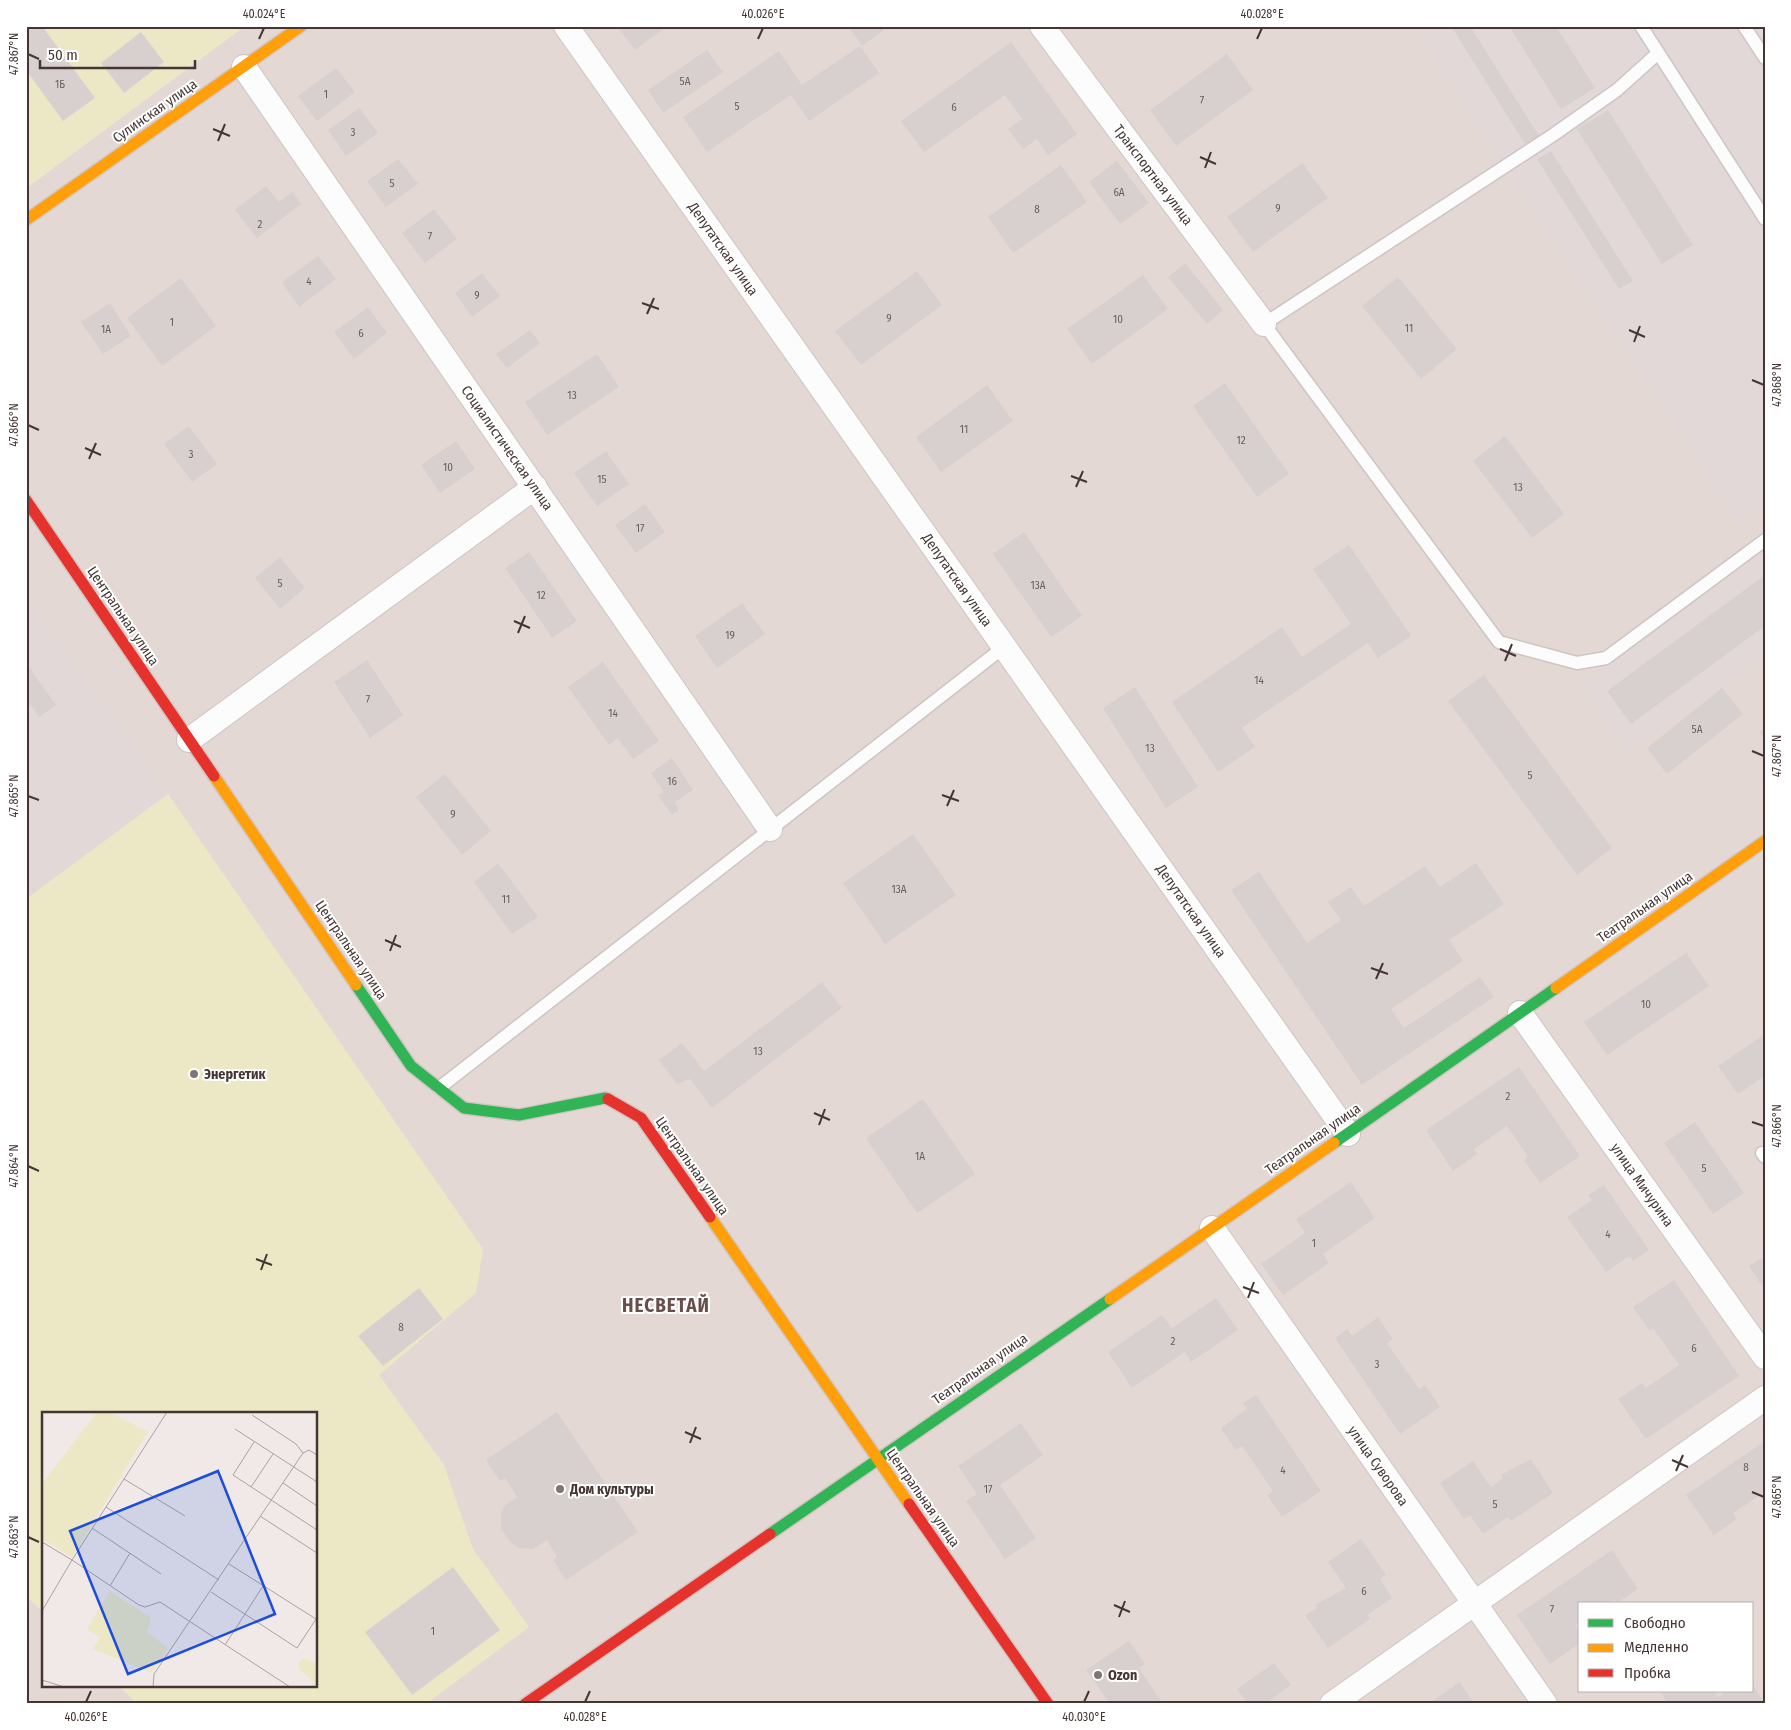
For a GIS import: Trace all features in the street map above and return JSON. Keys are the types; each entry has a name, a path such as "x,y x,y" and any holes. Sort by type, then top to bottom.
{"main road":[{"name":"Сулинская улица","path":"26,220 301,26"},
{"name":"Центральная улица","path":"26,500 411,1066 464,1108 519,1115 605,1098 641,1118 1048,1704"},
{"name":"Театральная улица","path":"525,1704 1348,1134 1765,841"}],"street":[{"name":"Депутатская улица","path":"566,26 1348,1134"},
{"name":"Транспортная улица","path":"1042,26 1264,324"},
{"name":"Социалистическая улица","path":"244,67 770,829"},
{"path":"189,740 535,487"},
{"name":"улица Мичурина","path":"1520,1013 1765,1357"},
{"name":"улица Суворова","path":"1212,1228 1546,1704"},
{"path":"1332,1704 1765,1398"}],"lane":[{"path":"1641,26 1657,54 1765,219"},
{"path":"1744,26 1765,58"},
{"path":"1657,54 1617,90 1553,134 1264,324 1499,642 1577,663 1606,658 1765,540"},
{"path":"439,1088 1004,647"}],"shaded area":[{"path":"26,26 245,26 26,188"},
{"path":"245,26 1765,26 1765,1704 26,1704 26,188"},
{"path":"1412,26 1765,26 1765,504 1739,524"},
{"path":"1765,556 1765,656 1627,752 1580,685"},
{"path":"26,597 168,794 26,899"},
{"name":"Энергетик","path":"168,794 483,1249 476,1293 379,1375 444,1465 473,1549 529,1627 426,1704 137,1704 121,1688 318,1688 318,1412 42,1412 42,1611 26,1596 26,899"}],"building":[{"path":"26,26 42,26 95,98 63,121 26,70"},
{"path":"617,26 667,26 635,50"},
{"path":"848,26 889,26 862,46"},
{"path":"1451,26 1470,26 1539,136 1525,144"},
{"path":"1509,26 1556,26 1595,88 1561,109"},
{"path":"141,32 164,62 124,93 101,63"},
{"path":"1011,42 1077,134 1048,155 1037,139 1023,149 1008,129 1022,119 1005,95 924,152 901,121"},
{"path":"860,46 879,73 809,121 791,95 707,152 683,117 779,51 802,85"},
{"path":"707,50 723,72 663,113 648,90"},
{"path":"1227,54 1253,90 1176,146 1150,110"},
{"path":"336,68 355,92 317,121 298,96"},
{"path":"359,108 378,133 346,156 328,130"},
{"path":"1608,110 1693,245 1662,264 1577,129"},
{"path":"1551,151 1633,281 1619,289 1537,159"},
{"path":"398,159 418,184 386,207 367,181"},
{"path":"1117,161 1149,203 1120,224 1089,182"},
{"path":"1302,163 1328,198 1253,252 1227,217"},
{"path":"1061,165 1087,202 1013,253 988,217"},
{"path":"266,186 279,202 292,192 301,204 257,238 235,210"},
{"path":"434,209 457,239 425,263 402,233"},
{"path":"318,256 336,279 299,307 282,282"},
{"path":"1185,263 1223,310 1207,324 1168,277"},
{"path":"917,271 942,305 861,365 835,331"},
{"path":"482,273 500,296 472,317 455,293"},
{"path":"1143,275 1168,309 1092,364 1067,329"},
{"path":"1398,277 1457,349 1421,379 1362,306"},
{"path":"181,278 216,326 162,366 127,318"},
{"path":"110,303 131,336 103,354 81,322"},
{"path":"368,307 387,333 354,359 334,332"},
{"path":"530,330 540,343 507,368 496,354"},
{"path":"597,354 619,387 547,435 525,402"},
{"path":"1225,383 1289,474 1257,497 1193,406"},
{"path":"987,385 1013,421 941,472 916,437"},
{"path":"189,426 217,464 192,482 164,444"},
{"path":"1505,436 1564,514 1532,538 1473,461"},
{"path":"456,441 475,469 440,493 421,465"},
{"path":"606,451 629,484 597,506 574,473"},
{"path":"645,504 665,532 636,553 615,525"},
{"path":"1024,532 1082,616 1051,637 993,554"},
{"path":"1349,545 1411,636 1378,658 1368,643 1242,728 1255,747 1218,772 1172,702 1282,627 1302,657 1351,624 1313,569"},
{"path":"529,552 577,621 552,638 505,568"},
{"path":"280,557 305,588 280,609 255,578"},
{"path":"1765,575 1765,626 1631,724 1607,691"},
{"path":"742,603 765,634 717,668 695,636"},
{"path":"367,660 403,715 370,738 334,682"},
{"path":"603,662 659,741 633,759 618,738 609,745 568,687"},
{"path":"26,663 56,705 39,717 31,705 26,709"},
{"path":"1484,675 1612,848 1577,875 1448,701"},
{"path":"1135,687 1198,787 1166,808 1103,708"},
{"path":"1722,688 1743,714 1667,774 1647,748"},
{"path":"1765,729 1765,739 1759,732"},
{"path":"672,758 693,790 675,802 679,810 672,815 658,795 664,792 651,773"},
{"path":"445,774 491,831 462,855 416,797"},
{"path":"913,834 956,895 885,944 843,883"},
{"path":"498,863 538,917 512,934 474,882"},
{"path":"1476,863 1504,904 1449,940 1463,961 1391,1009 1404,1028 1480,977 1494,997 1362,1085 1231,890 1259,872 1307,943 1341,920 1328,902 1351,887 1364,906 1425,866 1440,887"},
{"path":"1686,953 1709,986 1607,1055 1584,1022"},
{"path":"822,982 842,1008 712,1108 690,1079 677,1084 659,1060 682,1043 704,1071"},
{"path":"1765,1034 1765,1076 1738,1094 1718,1066"},
{"path":"1519,1067 1580,1156 1540,1183 1524,1160 1528,1157 1507,1126 1474,1149 1477,1154 1453,1171 1426,1130"},
{"path":"923,1099 975,1174 917,1213 866,1138"},
{"path":"1695,1122 1744,1193 1713,1214 1664,1143"},
{"path":"1351,1182 1375,1218 1323,1254 1329,1263 1283,1295 1261,1264 1305,1233 1296,1219"},
{"path":"1604,1185 1649,1250 1633,1261 1630,1256 1606,1272 1567,1217 1592,1200 1588,1195"},
{"path":"1765,1256 1765,1290 1749,1266"},
{"path":"1674,1280 1739,1376 1646,1439 1618,1399 1642,1383 1646,1388 1679,1365 1653,1328 1649,1330 1633,1307"},
{"path":"419,1288 443,1319 383,1366 358,1336"},
{"path":"1216,1298 1238,1330 1191,1362 1185,1352 1132,1388 1108,1352 1162,1315 1172,1328"},
{"path":"1378,1317 1393,1339 1387,1343 1419,1389 1425,1385 1440,1407 1400,1434 1335,1338 1347,1329 1352,1336"},
{"path":"1256,1395 1321,1491 1282,1517 1267,1495 1273,1491 1242,1446 1236,1450 1221,1428 1247,1409 1243,1403"},
{"name":"Дом культуры","path":"557,1412 638,1532 566,1580 553,1560 557,1557 547,1540 533,1549 519,1548 511,1543 501,1529 501,1513 505,1505 517,1497 505,1478 500,1481 486,1460"},
{"path":"1021,1423 1043,1455 1000,1485 1036,1538 1005,1559 966,1501 977,1494 958,1466"},
{"path":"1765,1441 1765,1492 1733,1513 1737,1519 1714,1535 1686,1495"},
{"path":"1531,1459 1553,1493 1511,1521 1508,1517 1483,1534 1470,1515 1464,1519 1440,1483 1473,1461 1491,1487 1503,1478 1501,1475"},
{"path":"1361,1539 1386,1575 1380,1579 1392,1598 1367,1615 1370,1619 1328,1648 1305,1615 1317,1608 1315,1605 1346,1588 1328,1562"},
{"path":"1612,1550 1638,1589 1618,1602 1614,1599 1610,1602 1578,1602 1578,1623 1575,1625 1578,1629 1578,1644 1550,1664 1517,1615"},
{"path":"453,1567 500,1630 412,1695 365,1632"},
{"path":"1129,1641 1145,1664 1139,1668 1163,1704 1110,1704 1086,1670"},
{"path":"1274,1663 1291,1685 1265,1704 1248,1704 1237,1689"},
{"path":"1460,1682 1474,1704 1428,1704"},
{"path":"1754,1687 1765,1704 1668,1704 1661,1692 1715,1692 1718,1697 1725,1692 1754,1692"}],"traffic: fast":[{"path":"356,985 411,1066 464,1108 519,1115 605,1098 608,1099"},
{"path":"1334,1143 1556,988"},
{"path":"770,1534 1110,1299"}],"traffic: slow":[{"path":"26,220 301,26"},
{"path":"214,776 356,985"},
{"path":"1556,988 1765,841"},
{"path":"1110,1299 1334,1143"},
{"path":"710,1217 909,1504"}],"traffic: jam":[{"path":"26,500 214,776"},
{"path":"608,1099 641,1118 710,1217"},
{"path":"909,1504 1048,1704"},
{"path":"525,1704 770,1534"}],"place":[{"name":"Энергетик","path":"194,1074"},
{"name":"Дом культуры","path":"560,1489"},
{"name":"Ozon","path":"1098,1675"}],"district":[{"name":"НЕСВЕТАЙ","path":"666,1305"}]}
